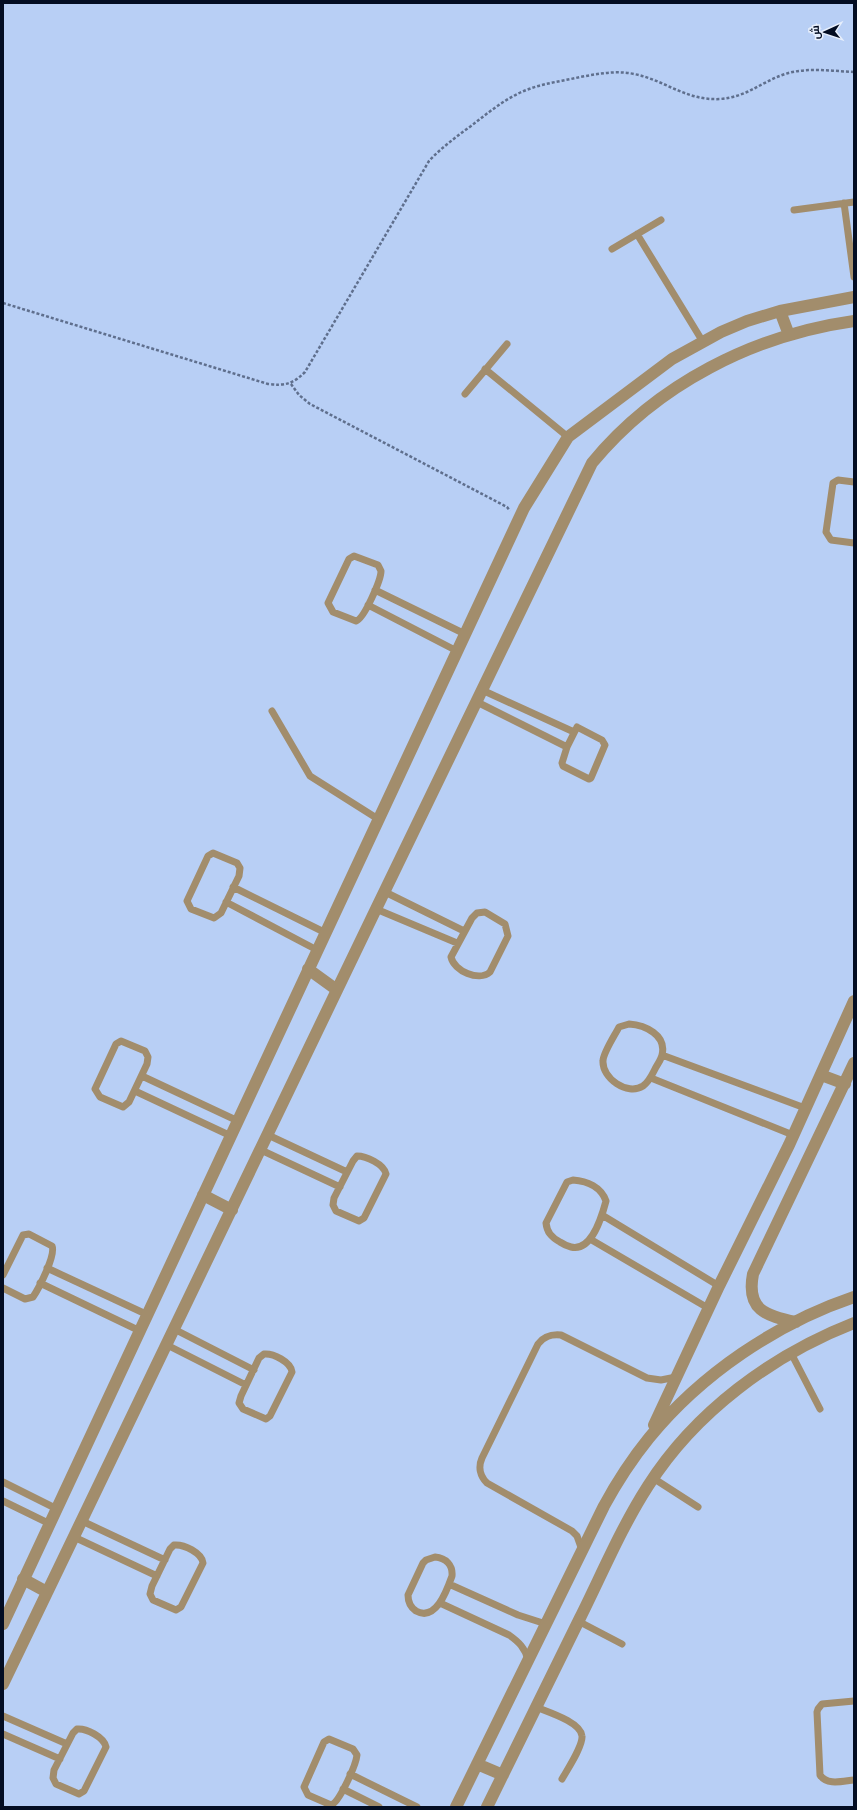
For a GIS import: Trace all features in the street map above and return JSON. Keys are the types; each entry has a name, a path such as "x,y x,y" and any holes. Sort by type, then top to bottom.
{"street":[{"path":"3,1624 524,508 568,437 655,371 702,342 747,321 780,311 854,297"},
{"path":"780,311 789,335"},
{"path":"3,1684 592,463 613,438 661,398 710,367 737,354 789,335 854,321"},
{"path":"308,969 337,990"},
{"path":"649,1437 708,1308 793,1135 854,1001"},
{"path":"796,1322 769,1316 761,1311 755,1303 751,1293 753,1274 854,1063"},
{"path":"821,1075 845,1084"},
{"path":"203,1195 232,1210"},
{"path":"456,1807 617,1482 649,1437 667,1417 708,1380 751,1348 796,1322 854,1298"},
{"path":"487,1807 634,1508 654,1478 680,1444 716,1407 760,1373 790,1353 854,1323"},
{"path":"24,1579 48,1592"},
{"path":"477,1764 503,1775"}],"lane":[{"path":"794,210 854,202"},
{"path":"844,203 854,276"},
{"path":"612,249 661,220"},
{"path":"637,234 702,342"},
{"path":"465,394 507,344"},
{"path":"485,369 568,437"},
{"path":"854,482 838,480 833,483 826,532 831,540 854,543"},
{"path":"357,556 380,568 381,575 375,590 361,619 356,621 333,612 329,607 329,600 351,557 357,556"},
{"path":"375,590 465,634"},
{"path":"368,605 457,651"},
{"path":"482,690 574,732"},
{"path":"477,702 567,746"},
{"path":"272,711 310,776 378,819"},
{"path":"576,728 580,728 604,742 605,745 591,778 587,779 564,766 562,760 574,732 576,728"},
{"path":"216,853 237,862 240,872 233,887 219,916 214,918 191,909 188,904 188,898 210,854 216,853"},
{"path":"233,887 326,933"},
{"path":"385,892 464,931"},
{"path":"226,902 318,950"},
{"path":"376,909 457,943"},
{"path":"485,912 505,924 508,936 490,972 483,976 475,976 455,965 451,957 464,931 474,915 485,912"},
{"path":"629,1024 638,1024 653,1031 659,1038 662,1048 662,1055 651,1078 642,1087 627,1088 608,1076 604,1069 602,1059 619,1028 629,1024"},
{"path":"124,1041 147,1054 148,1061 142,1076 128,1105 123,1107 100,1097 96,1092 96,1086 118,1042 124,1041"},
{"path":"662,1055 805,1108"},
{"path":"142,1076 238,1121"},
{"path":"651,1078 793,1135"},
{"path":"135,1091 231,1136"},
{"path":"268,1134 347,1172"},
{"path":"261,1150 340,1187"},
{"path":"360,1156 382,1166 385,1171 385,1177 362,1220 356,1221 334,1209 333,1201 340,1187 354,1158 360,1156"},
{"path":"580,1180 598,1188 606,1201 602,1216 590,1239 583,1246 571,1247 555,1239 547,1230 546,1223 566,1182 580,1180"},
{"path":"602,1216 719,1286"},
{"path":"3,1275 21,1237 26,1234 50,1243 52,1246 53,1253 33,1297 28,1299 3,1288"},
{"path":"590,1239 708,1308"},
{"path":"47,1268 148,1315"},
{"path":"40,1283 140,1331"},
{"path":"174,1329 254,1370"},
{"path":"582,1550 577,1536 572,1531 487,1483 481,1473 480,1463 482,1458 538,1344 546,1337 556,1334 647,1378 661,1380 676,1377"},
{"path":"167,1344 246,1385"},
{"path":"790,1353 820,1409"},
{"path":"266,1354 288,1364 292,1368 292,1375 268,1418 262,1419 241,1406 240,1399 246,1385 259,1358 266,1354"},
{"path":"654,1478 698,1507"},
{"path":"3,1482 57,1509"},
{"path":"3,1500 50,1524"},
{"path":"82,1521 165,1560"},
{"path":"74,1537 157,1576"},
{"path":"177,1545 199,1554 203,1559 202,1566 179,1609 173,1610 153,1600 151,1597 150,1590 165,1560 172,1547 177,1545"},
{"path":"435,1557 444,1559 451,1566 452,1571 449,1584 440,1603 433,1611 423,1613 418,1612 410,1605 408,1600 410,1589 426,1560 435,1557"},
{"path":"449,1584 518,1616 546,1624"},
{"path":"440,1603 509,1635 518,1641 525,1650 528,1660"},
{"path":"578,1621 622,1644"},
{"path":"854,1701 822,1704 817,1712 820,1775 830,1782 854,1780"},
{"path":"536,1707 576,1725 581,1731 581,1741 562,1779"},
{"path":"3,1716 67,1744"},
{"path":"80,1729 102,1738 105,1743 105,1750 82,1793 76,1794 56,1784 54,1781 53,1774 60,1759 74,1731 80,1729"},
{"path":"3,1734 60,1759"},
{"path":"326,1740 332,1740 355,1752 356,1759 350,1774 336,1803 331,1805 308,1795 304,1791 304,1784 326,1740"},
{"path":"350,1774 417,1807"},
{"path":"343,1789 379,1807"}],"path":[{"path":"3,303 268,384 291,384 305,372 429,161 444,147 504,101 530,88 602,73 632,74 647,77 684,94 701,98 720,99 744,94 774,78 794,72 813,70 854,72"},
{"path":"291,384 299,396 310,404 507,507"}]}
